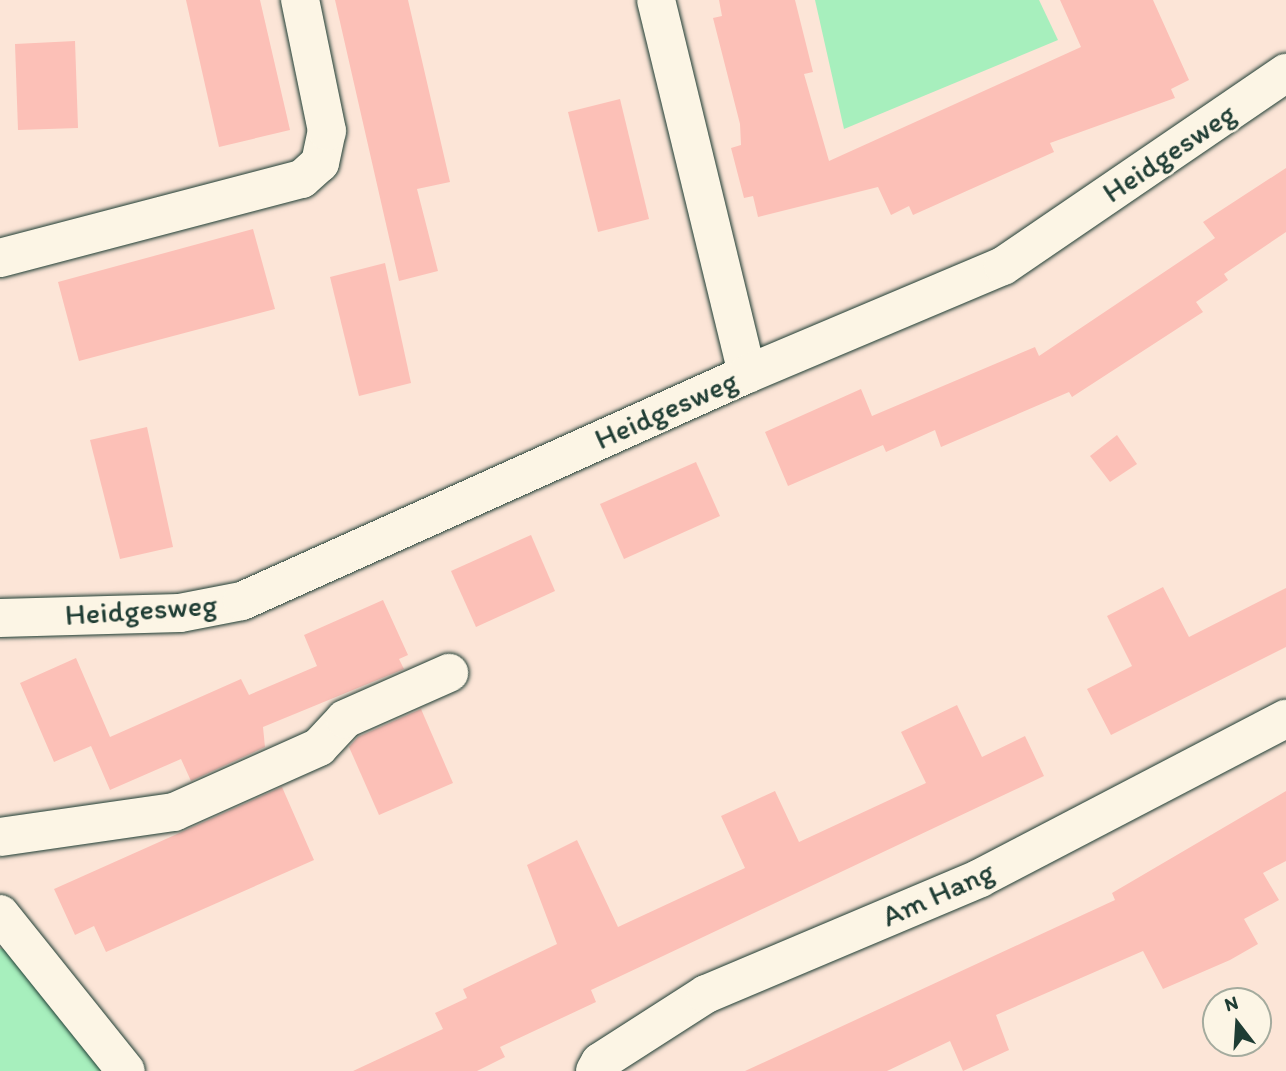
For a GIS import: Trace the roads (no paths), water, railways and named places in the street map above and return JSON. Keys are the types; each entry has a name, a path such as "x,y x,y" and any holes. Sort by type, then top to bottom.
{"street":[{"path":"0,258 302,179 320,163 327,131 300,0"},
{"path":"656,0 747,374"},
{"name":"Heidgesweg","path":"0,618 180,613 242,601 747,374 1003,266 1286,73"},
{"path":"0,837 174,812 319,747 345,719 449,673"},
{"name":"Am Hang","path":"595,1071 600,1062 706,994 980,878 1286,719"},
{"path":"0,914 127,1071"}]}
